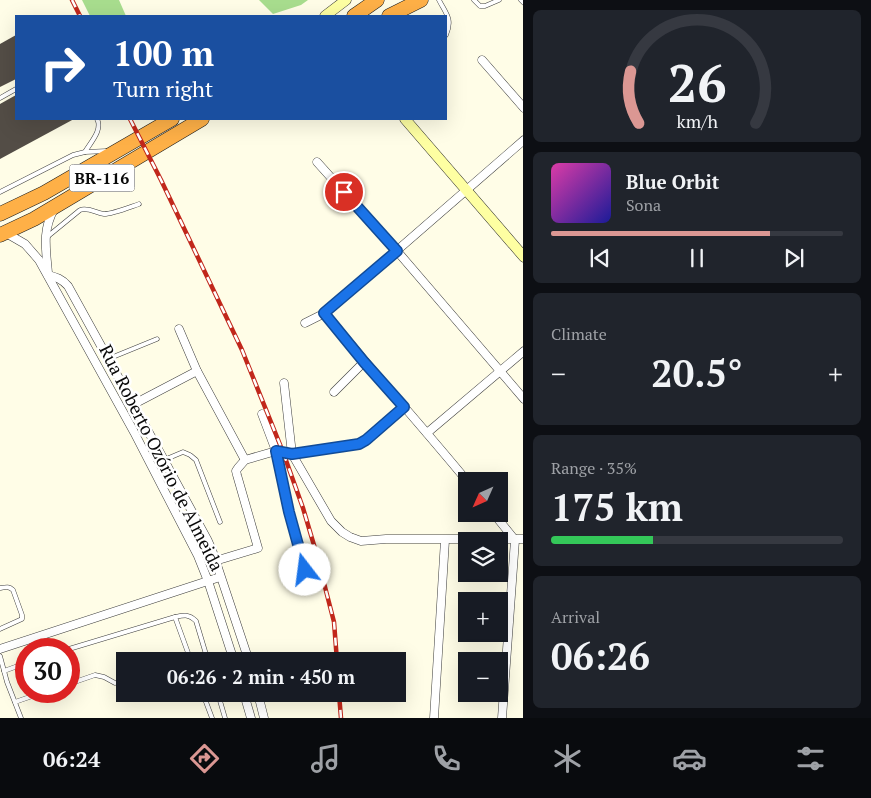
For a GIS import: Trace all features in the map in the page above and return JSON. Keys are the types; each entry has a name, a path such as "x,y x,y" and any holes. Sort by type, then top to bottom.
{"highway":[{"path":"355,15 377,0"},
{"path":"391,15 421,0"},
{"name":"BR-116","path":"0,214 44,193 170,120"},
{"name":"BR-116","path":"3,234 20,226 200,120"}],"main road":[{"path":"326,15 346,0"},
{"path":"406,120 523,256"}],"street":[{"path":"482,60 523,107"},
{"path":"306,323 324,313 523,141"},
{"path":"317,162 397,251 523,398"},
{"name":"Rua Roberto Ozório de Almeida","path":"48,275 46,230 56,205"},
{"name":"Rua Roberto Ozório de Almeida","path":"3,234 25,244 32,251 48,275 97,364 198,556 231,652"},
{"path":"48,275 64,281 68,286 208,541 246,652"},
{"path":"324,313 460,472"},
{"path":"179,329 197,371 244,460"},
{"path":"427,433 523,352"},
{"path":"97,364 108,359"},
{"path":"334,392 364,362"},
{"path":"134,404 197,371"},
{"path":"284,383 292,454 332,521 342,532 361,541 520,539"},
{"path":"215,561 258,548 236,471 244,460 276,451 292,454 359,444 404,407"},
{"path":"262,414 276,451 289,512 305,570"},
{"path":"152,466 164,460"},
{"path":"502,522 520,539"},
{"path":"502,718 520,539"},
{"path":"434,718 445,540"},
{"path":"0,649 220,576"},
{"path":"218,612 231,608"},
{"path":"246,702 250,718"},
{"path":"261,702 264,718"}],"lane":[{"path":"439,0 449,18 450,28 447,33"},
{"path":"474,0 480,6 485,6 499,0"},
{"path":"0,98 15,90"},
{"path":"85,152 98,131 98,120"},
{"path":"0,192 73,155 85,152 117,151"},
{"path":"45,239 80,210 84,209 103,214 139,204"},
{"path":"108,359 156,339"},
{"path":"164,460 183,452 196,460 220,522"},
{"path":"0,588 11,587 22,619 0,629"},
{"path":"80,646 187,615 196,621 205,652"},
{"path":"175,617 188,652"},
{"path":"0,656 15,702"},
{"path":"4,671 15,667"},
{"path":"80,680 95,675 115,683"},
{"path":"206,702 212,718"},
{"path":"220,702 225,718"},
{"path":"15,703 21,718"}],"green space":[{"path":"82,0 119,0 126,15 90,15"},
{"path":"259,0 308,0 301,5 273,14"}],"building":[{"path":"15,36 15,80 0,87 0,44"},
{"path":"15,96 15,120 72,120 0,159 0,104"}],"railway":[{"path":"72,0 80,15"},
{"path":"131,120 242,350 283,452 316,552 334,622 336,652"},
{"path":"340,702 341,718"}],"route":[{"path":"305,570 289,512 276,451 292,454 359,444 404,407 324,313 397,251 344,192"}]}
